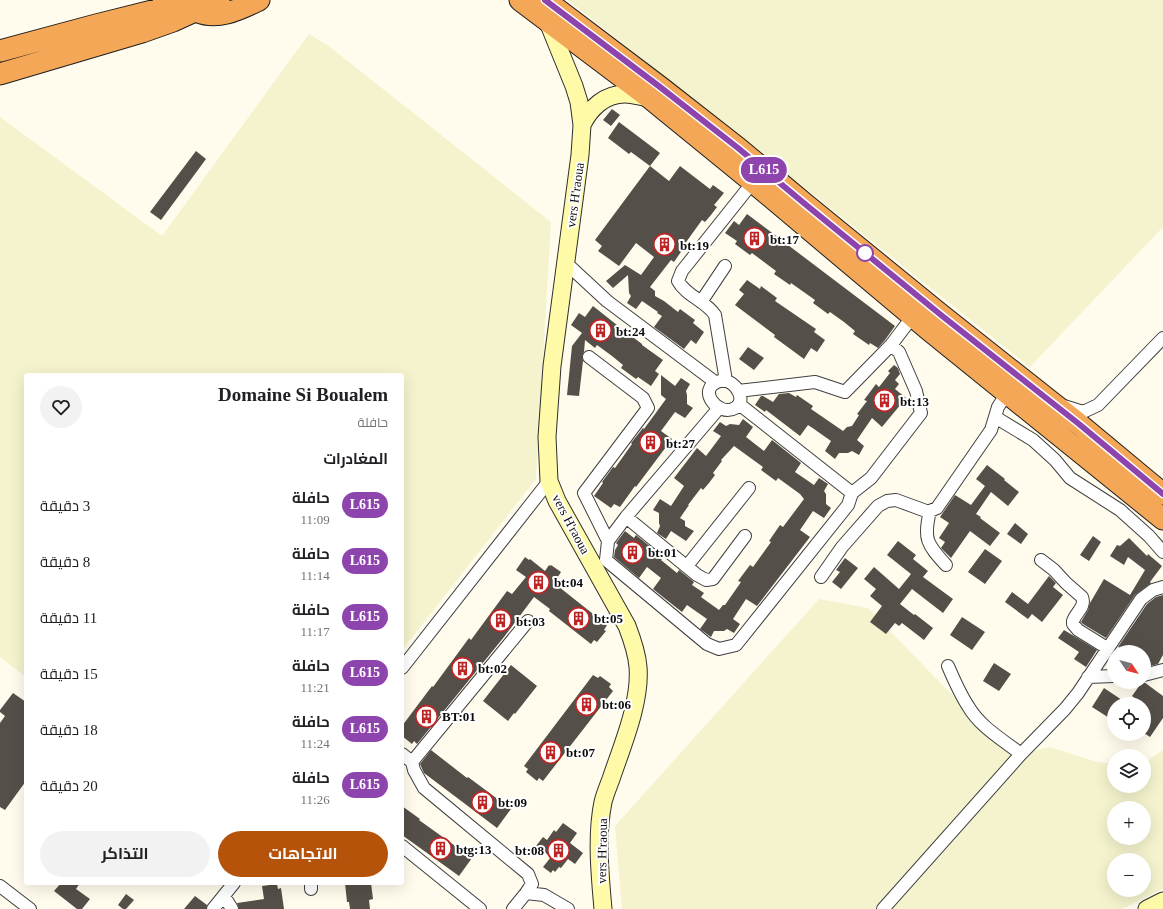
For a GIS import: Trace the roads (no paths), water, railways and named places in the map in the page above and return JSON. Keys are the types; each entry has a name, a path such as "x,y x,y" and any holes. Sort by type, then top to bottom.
{"highway":[{"path":"0,52 96,25 180,5 219,0"},
{"path":"180,5 210,15 235,10 259,0"},
{"path":"520,0 650,98 913,316 1163,519"},
{"path":"545,0 738,148 935,310 1052,402 1163,494"},
{"path":"0,74 142,32 173,21 180,5"}],"street":[{"name":"vers H'raoua","path":"548,22 574,86 579,102 582,125 580,155 552,366 547,437 549,481 556,501 627,626 634,645 638,667 638,690 632,715 603,802 600,830 603,909"},
{"path":"582,125 593,108 602,100 612,96 625,94 650,98"},
{"path":"721,382 715,315 711,309 683,288 678,281 679,276 753,182"},
{"path":"566,264 607,301 721,382 733,385 738,391 740,398 739,404 734,408 727,410 719,408 711,400 709,390 711,385 721,382"},
{"path":"700,302 725,266"},
{"path":"738,391 815,382 845,392 891,345 913,316"},
{"path":"1052,402 1083,412 1098,405 1163,338"},
{"path":"719,408 626,517 608,541 606,560 707,644 719,649 736,645 848,505 852,493 871,478 921,413 916,391 902,358 899,352 891,345"},
{"path":"589,356 644,398 648,408 584,493 608,541"},
{"path":"821,577 842,547 882,503 896,500 926,511 937,508 989,433 998,407 1008,393"},
{"path":"739,404 852,493"},
{"path":"995,418 1034,440 1055,460 1070,478 1120,510 1149,536 1163,552"},
{"path":"404,665 549,481"},
{"path":"687,566 749,488"},
{"path":"930,511 927,523 926,538 934,552 946,565"},
{"path":"626,517 697,575 706,580 713,579 745,536"},
{"path":"1041,560 1054,570 1066,584 1082,597 1083,605 1073,621 1075,627 1107,647"},
{"path":"1110,645 1141,599 1153,590 1163,586"},
{"path":"412,762 528,621"},
{"path":"883,909 1021,754 1065,709 1107,649"},
{"path":"948,666 972,713 983,725 1021,754"},
{"path":"1151,673 1163,670"},
{"path":"1088,677 1107,676"},
{"path":"404,756 412,762 414,770 424,788 528,874 532,884 513,909"},
{"path":"404,848 480,909"},
{"path":"213,909 232,885"},
{"path":"0,886 30,909"},
{"path":"526,893 544,895 568,909"},
{"path":"224,896 232,909"},
{"path":"1147,909 1163,901"}],"place":[{"name":"bt:17","path":"754,239"},
{"name":"bt:19","path":"665,245"},
{"name":"bt:24","path":"600,331"},
{"name":"bt:13","path":"885,401"},
{"name":"bt:27","path":"650,443"},
{"name":"bt:01","path":"633,552"},
{"name":"bt:04","path":"538,582"},
{"name":"bt:05","path":"578,618"},
{"name":"bt:03","path":"501,621"},
{"name":"bt:02","path":"463,668"},
{"name":"bt:06","path":"587,704"},
{"name":"BT:01","path":"426,716"},
{"name":"bt:07","path":"550,752"},
{"name":"bt:09","path":"483,802"},
{"name":"btg:13","path":"440,849"},
{"name":"bt:08","path":"559,850"}]}
